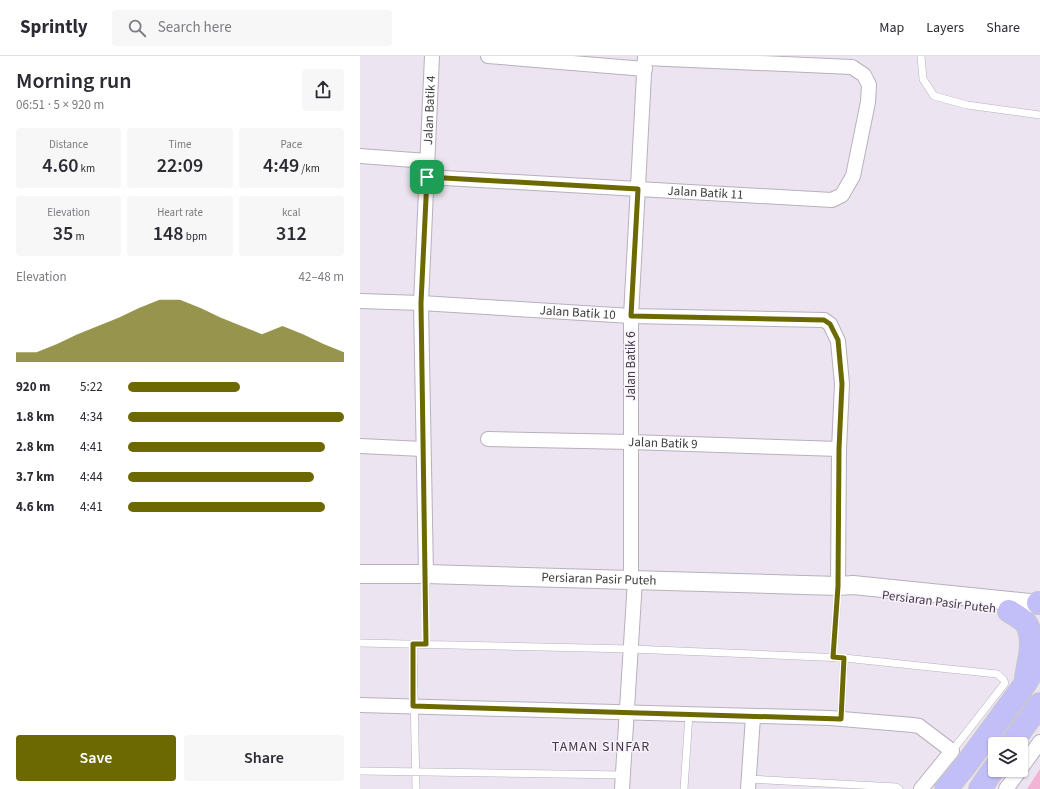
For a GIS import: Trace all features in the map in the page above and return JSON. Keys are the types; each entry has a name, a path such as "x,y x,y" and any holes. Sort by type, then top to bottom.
{"main road":[{"path":"1009,611 1024,621 1029,629 1031,640 1030,654 1025,684"},
{"path":"946,789 965,766 1025,684 1040,658"},
{"path":"1016,737 1038,704"},
{"path":"980,789 988,777"}],"street":[{"name":"Jalan Batik 4","path":"426,574 421,303 432,56"},
{"path":"488,56 645,61"},
{"name":"Jalan Batik 11","path":"427,177 832,200 842,195 853,176 868,102 869,85 864,75 852,67 645,61"},
{"name":"Jalan Batik 6","path":"623,782 631,650 633,580 631,316 645,61"},
{"path":"360,156 427,161"},
{"name":"Jalan Batik 10","path":"360,301 421,303 631,316 824,320 830,324 838,340 842,384 839,449 838,586"},
{"name":"Jalan Batik 9","path":"488,439 839,449"},
{"path":"360,446 423,449"},
{"name":"Persiaran Pasir Puteh","path":"360,574 426,574 838,586 853,585 1040,607"},
{"name":"Persiaran Pasir Puteh","path":"838,586 852,592 1009,611 1040,607"},
{"path":"360,705 841,719 913,725 919,726 952,751 921,789"},
{"path":"748,784 753,717"},
{"path":"1028,758 1040,742"},
{"path":"1006,789 1014,777"}],"lane":[{"path":"922,56 924,79 934,96 967,105 1040,115"},
{"name":"Jalan Batik 4","path":"426,574 426,644"},
{"name":"Jalan Batik 10","path":"833,657 838,586"},
{"path":"360,643 833,657 997,674 1005,683 952,751"},
{"path":"413,644 413,706 416,789"},
{"path":"841,719 844,658"},
{"path":"684,789 689,714"},
{"path":"360,771 415,772 623,782"},
{"path":"748,784 896,787 899,789"}],"building":[{"path":"1040,769 1040,789 1027,789"}],"district":[{"name":"TAMAN SINFAR","path":"601,747"}],"route":[{"path":"427,177 638,189 631,316 824,320 830,324 838,340 842,384 839,449 838,586 833,657 844,658 841,719 413,706 413,644 426,644 421,303 427,177"}]}
